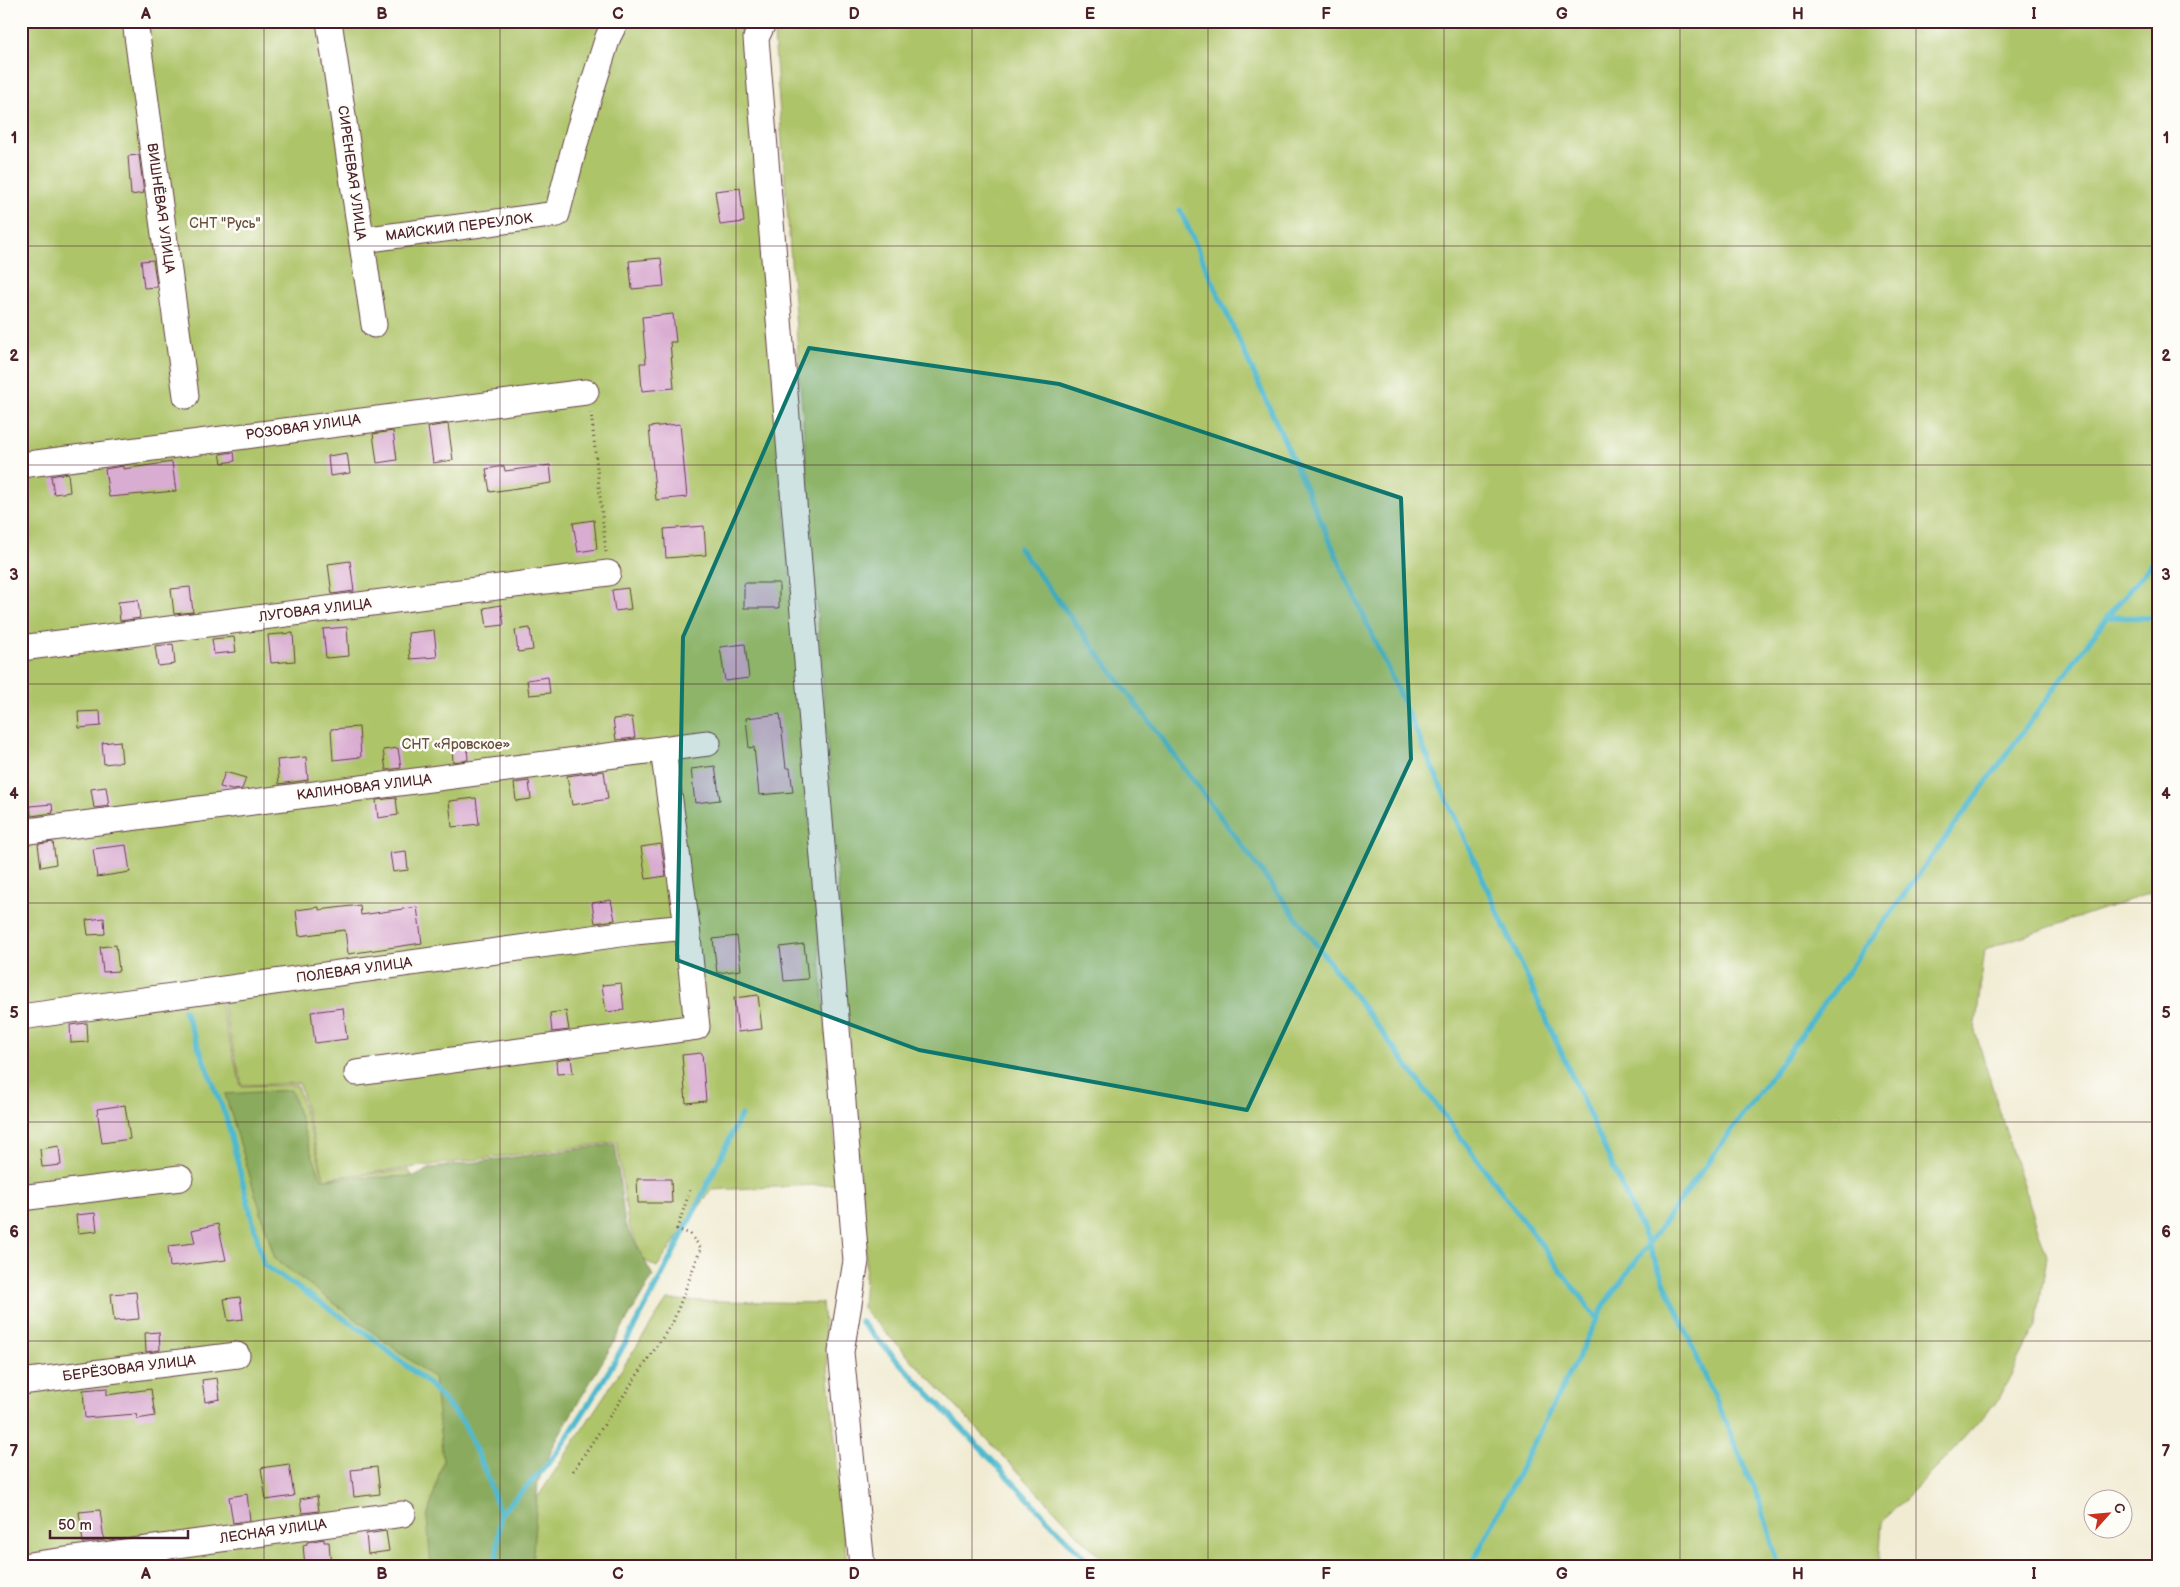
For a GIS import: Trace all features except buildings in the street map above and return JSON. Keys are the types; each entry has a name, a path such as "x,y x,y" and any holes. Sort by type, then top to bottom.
{"street":[{"name":"ВИШНЁВАЯ УЛИЦА","path":"135,21 186,396"},
{"name":"СИРЕНЕВАЯ УЛИЦА","path":"329,21 374,325"},
{"name":"МАЙСКИЙ ПЕРЕУЛОК","path":"362,240 557,214 579,129 608,36 616,21"},
{"path":"764,21 756,38 856,1261 841,1352 862,1566"},
{"name":"РОЗОВАЯ УЛИЦА","path":"21,465 586,392"},
{"name":"ЛУГОВАЯ УЛИЦА","path":"21,648 608,573"},
{"name":"КАЛИНОВАЯ УЛИЦА","path":"21,832 708,743"},
{"path":"358,1074 697,1026 687,927 663,749"},
{"name":"ПОЛЕВАЯ УЛИЦА","path":"21,1017 626,933 687,927"},
{"path":"21,1198 180,1178"},
{"name":"БЕРЁЗОВАЯ УЛИЦА","path":"21,1382 237,1354"},
{"name":"ЛЕСНАЯ УЛИЦА","path":"24,1566 403,1514"}],"path":[{"path":"586,392 590,405 608,573"},
{"path":"573,1471 673,1322 701,1248 690,1234 677,1229 691,1187"}],"highlighted area":[{"path":"809,348 1059,384 1401,498 1411,759 1247,1110 919,1050 677,960 683,637"}],"green space":[{"name":"СНТ «Яровское»","path":"21,21 746,21 838,1184 711,1190 657,1267 644,1260 628,1224 617,1142 328,1178 409,1170 498,1328 526,1515 667,1300 822,1303 847,1566 21,1566","holes":["221,998 242,1085 299,1083 324,1178 297,1085 241,1086 219,999"]},
{"path":"773,21 2159,21 2159,890 1985,949 1975,1031 2015,1161 2047,1256 2036,1326 1998,1400 1940,1464 1882,1522 1879,1566 1108,1566 863,1309 866,1261"},
{"path":"291,1090 311,1152 322,1179 416,1176 431,1168 615,1144 625,1224 653,1276 556,1440 538,1482 532,1566 431,1566 427,1518 443,1460 434,1378 275,1259 225,1094"}],"waterway":[{"path":"1180,210 1648,1244 1762,1507 1778,1566"},
{"path":"1019,548 1597,1319"},
{"path":"1471,1566 1606,1302 2107,617 2159,555"},
{"path":"2107,617 2159,618"},
{"path":"184,1010 226,1117 264,1265 367,1334 429,1384 463,1422 486,1473 500,1514 496,1566"},
{"path":"500,1514 551,1460 609,1371 655,1288 741,1115"},
{"path":"861,1322 1092,1566"}],"park label":[{"name":"СНТ \"Русь\"","path":"225,223"}]}
